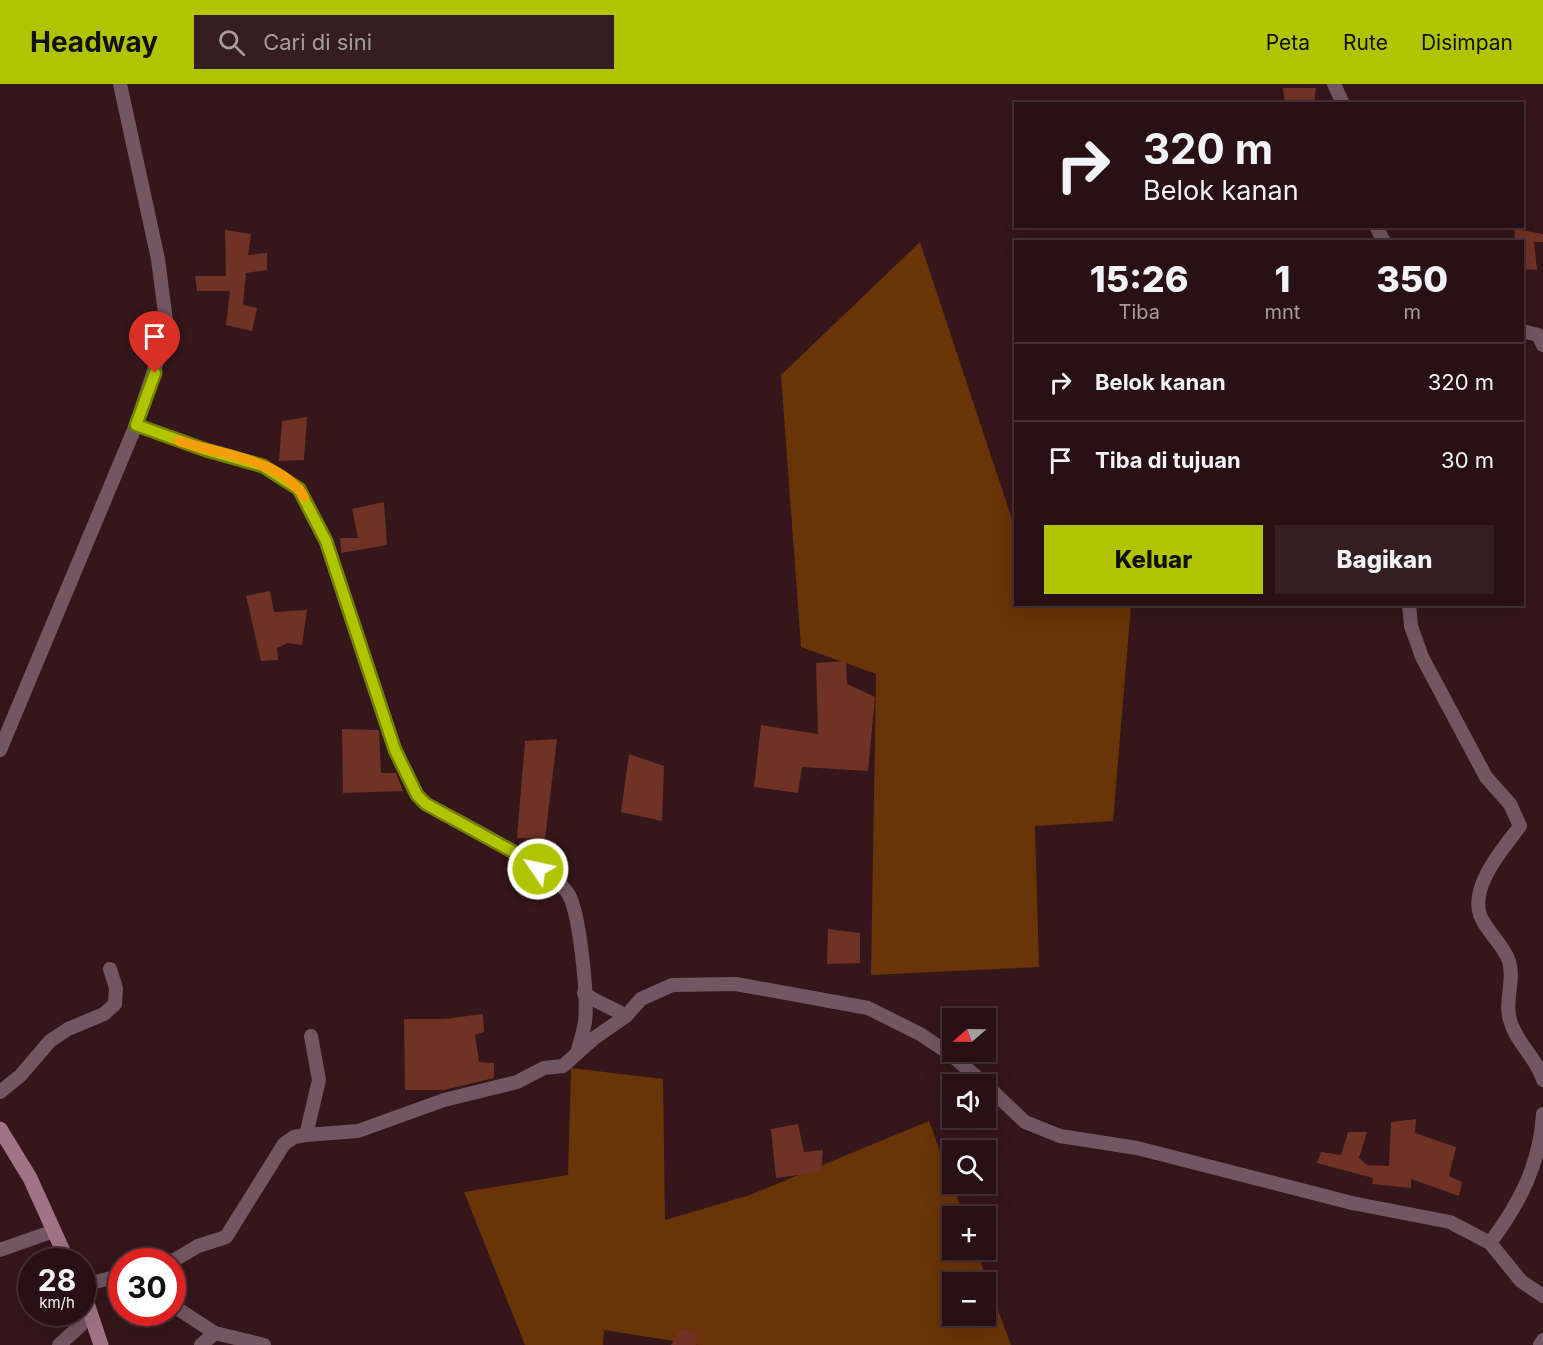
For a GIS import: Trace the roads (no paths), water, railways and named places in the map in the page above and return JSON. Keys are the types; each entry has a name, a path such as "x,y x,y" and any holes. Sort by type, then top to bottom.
{"street":[{"path":"0,750 136,425 155,373 166,321 158,259 120,84"},
{"path":"1334,84 1342,102"},
{"path":"1524,332 1538,335 1543,345"},
{"path":"136,425 206,450 263,466 299,489 326,541 395,750 417,795 426,804 510,850 561,885 569,894 574,910 584,993 585,1021 577,1055"},
{"path":"1409,606 1411,626 1422,657 1486,777 1517,816 1520,826 1502,848 1478,897 1480,915 1509,962 1511,993 1509,1018 1515,1034 1537,1065 1543,1080"},
{"path":"0,1092 20,1076 50,1041 68,1029 104,1014 115,1004 116,988 110,969"},
{"path":"186,1253 198,1246 226,1237 284,1144 294,1137 358,1131 444,1100 517,1082 544,1068 563,1066 592,1039 626,1016 641,999 672,985 736,984 868,1008 920,1034 950,1054 973,1074"},
{"path":"584,993 596,1002 606,1004 626,1016"},
{"path":"306,1135 319,1080 311,1036"},
{"path":"996,1095 1025,1122 1047,1132 1137,1148 1353,1203 1450,1222 1490,1243 1521,1281 1543,1296"},
{"path":"1490,1243 1516,1207 1526,1185 1543,1114"},
{"path":"0,1129 30,1178 62,1248"},
{"path":"0,1250 54,1231"},
{"path":"186,1314 215,1333 264,1345"},
{"path":"59,1345 80,1326"},
{"path":"94,1326 101,1345"},
{"path":"201,1345 215,1333"},
{"path":"1540,1345 1543,1340"}]}
